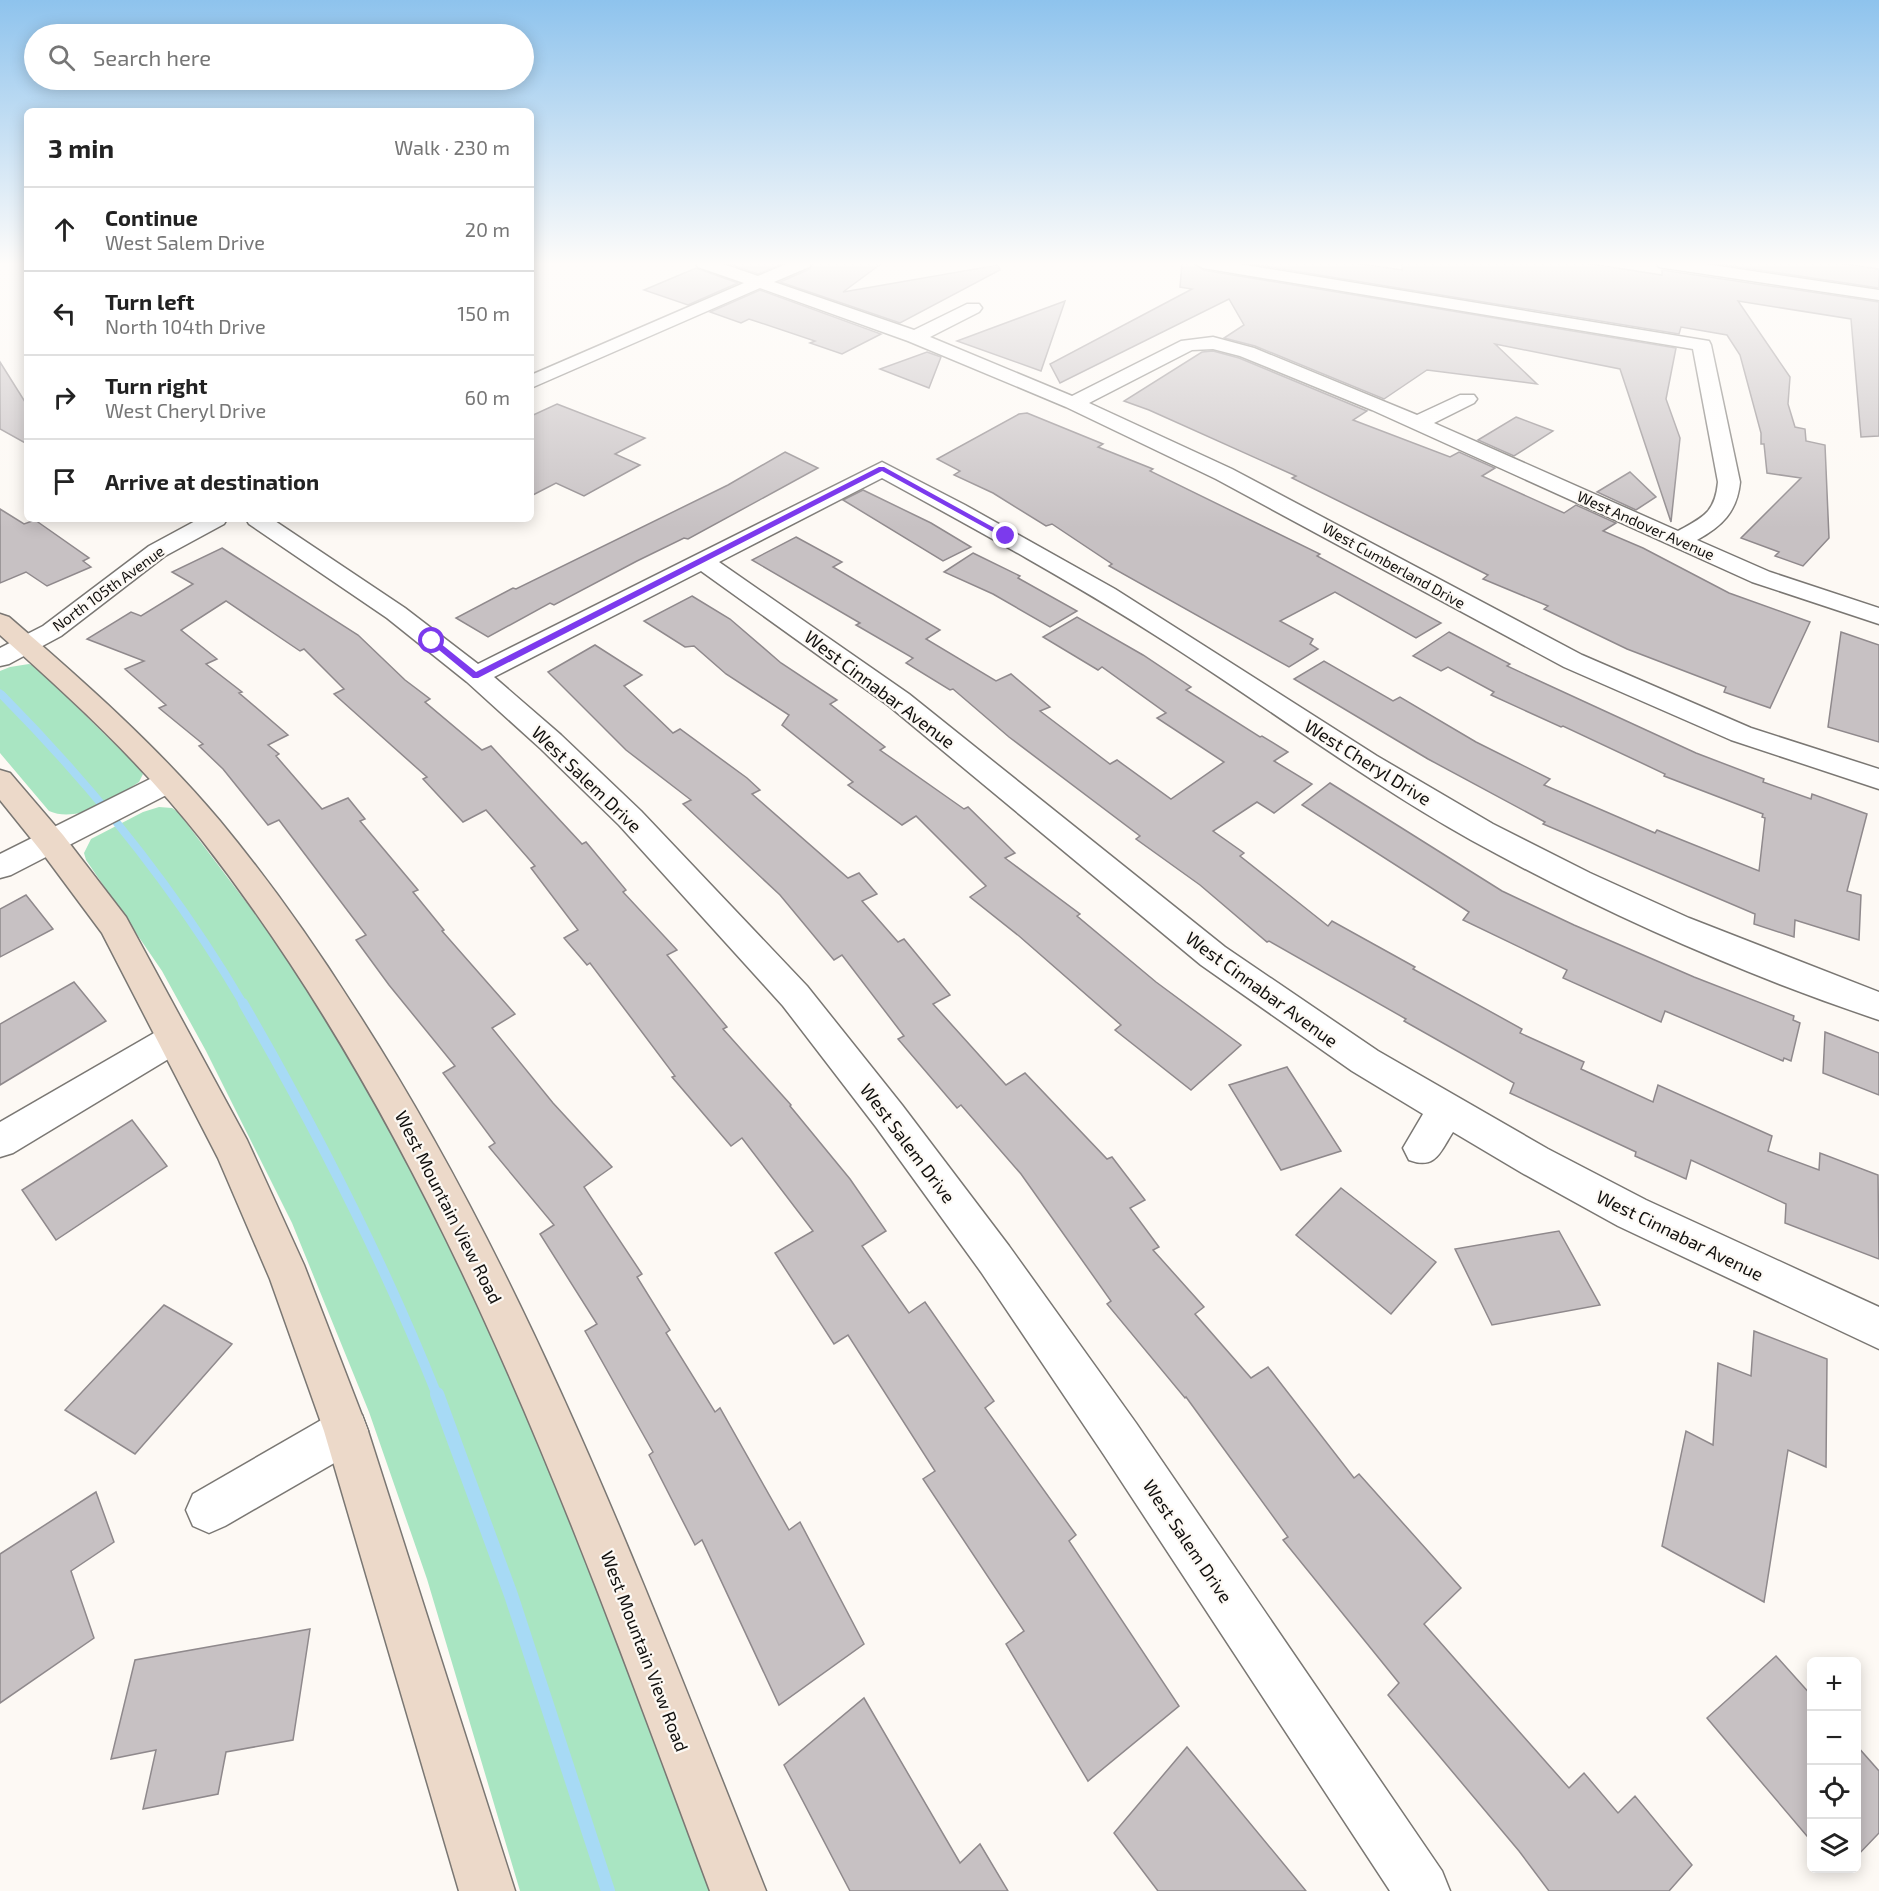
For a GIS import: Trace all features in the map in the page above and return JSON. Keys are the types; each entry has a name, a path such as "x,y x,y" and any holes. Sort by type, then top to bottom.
{"street":[{"path":"534,381 602,351"},
{"name":"West Cumberland Drive","path":"949,351 1073,403 1245,485 1573,661 1741,734 1879,780"},
{"name":"West Andover Avenue","path":"1073,403 1176,351"},
{"name":"West Andover Avenue","path":"1244,351 1418,423 1770,580 1879,616"},
{"path":"1679,540 1718,516 1726,506 1728,493 1729,482 1703,351"},
{"path":"1418,423 1467,399"},
{"name":"West Cheryl Drive","path":"702,561 882,469 1006,536 1168,633 1400,784 1482,832 1670,924 1788,973 1879,1006"},
{"name":"North 105th Avenue","path":"9,641 72,617 156,551 210,522"},
{"name":"West Salem Drive","path":"262,522 363,589 476,676 551,742 630,818 795,996 882,1106 995,1259 1120,1439 1422,1891"},
{"path":"476,676 702,561"},
{"name":"West Cinnabar Avenue","path":"702,561 899,700 1213,956 1365,1061 1446,1111 1632,1213 1879,1328"},
{"name":"West Mountain View Road","path":"9,641 91,702 210,831 260,894 357,1039 402,1115 488,1278 600,1533 738,1891"},
{"path":"0,780 52,843 114,926 234,1152 286,1268 346,1431 487,1891"},
{"path":"0,867 168,783"},
{"path":"0,1141 173,1039"},
{"path":"1422,1148 1446,1111"},
{"path":"209,1510 346,1431"}],"green space":[{"path":"29,664 35,666 138,767 143,774 139,782 108,802 84,812 60,814 49,811 0,753 0,671"},
{"path":"159,807 172,808 178,812 286,955 394,1133 507,1360 715,1891 520,1891 427,1579 369,1412 292,1223 206,1051 162,971 86,860 84,853 91,839 143,812"}],"building":[{"path":"986,351 1048,351 1041,371"},
{"path":"1074,351 1124,351 1060,383 1050,364"},
{"path":"1214,351 1239,358 1367,411 1353,420 1450,457 1459,452 1495,468 1482,476 1564,513 1576,505 1616,523 1603,531 1643,548 1729,593 1810,622 1770,708 1724,692 1726,687 1627,649 1544,609 1548,606 1483,579 1488,575 1292,478 1296,476 1124,401 1202,352"},
{"path":"1268,351 1503,351 1537,384 1427,370 1384,399"},
{"path":"1531,351 1675,351 1666,399 1680,438 1671,522 1620,369"},
{"path":"1738,351 1772,351 1790,377 1788,404 1795,427 1805,429 1806,441 1825,445 1829,538 1803,566 1775,556 1779,552 1741,538 1801,478 1767,473 1764,444 1761,444 1761,433"},
{"path":"1854,351 1879,351 1879,436 1861,437"},
{"path":"927,352 941,357 929,388 880,369"},
{"path":"0,362 24,400 24,442 0,429"},
{"path":"557,404 645,438 615,454 640,465 584,496 556,483 534,494 534,415"},
{"path":"1027,413 1103,444 1098,447 1153,469 1150,471 1320,554 1317,556 1441,623 1416,638 1335,592 1280,621 1313,639 1310,644 1318,649 1289,667 1109,566 1112,564 1052,524 1046,526 993,493 954,475 960,471 937,459 1019,414"},
{"path":"1516,417 1553,431 1514,456 1478,440"},
{"path":"785,452 818,468 688,539 684,538 637,561 554,605 550,603 488,637 456,618 513,588 516,589 728,485"},
{"path":"1630,472 1656,497 1636,510 1597,492"},
{"path":"863,490 931,523 971,547 943,561 843,500"},
{"path":"0,509 24,524 38,522 89,558 83,561 91,567 47,586 26,572 0,583"},
{"path":"796,537 842,562 833,567 940,630 926,639 996,681 1011,674 1050,707 1040,711 1110,764 1117,760 1171,799 1224,762 1157,718 1166,713 1102,667 1098,670 1043,637 1077,617 1143,655 1191,687 1186,690 1288,752 1274,761 1312,784 1274,813 1257,802 1213,831 1244,853 1240,856 1328,926 1332,921 1522,1029 1520,1033 1584,1062 1581,1069 1653,1102 1658,1085 1772,1136 1768,1151 1819,1170 1820,1153 1878,1175 1879,1259 1785,1223 1786,1204 1691,1160 1686,1179 1635,1156 1636,1152 1510,1093 1514,1083 1404,1021 1406,1019 1269,941 1267,942 1200,885 1136,839 1140,836 1009,737 953,689 950,690 906,663 913,658 856,625 860,623 752,560"},
{"path":"222,548 358,635 405,680 430,699 425,702 482,750 491,746 582,844 586,842 626,890 623,892 677,950 667,955 727,1027 723,1029 791,1105 850,1179 886,1231 862,1246 909,1313 925,1302 994,1401 985,1408 1076,1535 1069,1541 1179,1706 1088,1781 1006,1644 1024,1631 923,1479 935,1471 848,1335 834,1344 775,1253 813,1231 742,1138 731,1146 672,1077 675,1076 590,963 587,965 564,938 578,930 531,868 535,866 486,810 463,822 423,779 427,777 334,694 344,689 304,649 300,651 226,601 181,630 217,659 206,664 242,692 239,693 288,735 268,745 279,754 276,756 322,809 348,798 365,819 360,821 418,890 413,892 444,930 442,931 515,1014 492,1028 553,1103 612,1167 584,1187 642,1274 637,1277 670,1330 666,1333 715,1412 720,1408 789,1530 800,1522 864,1644 779,1705 702,1540 695,1545 649,1455 653,1452 585,1331 597,1324 540,1234 554,1225 489,1147 495,1143 443,1073 455,1066 389,985 356,940 366,935 279,820 268,825 223,769 199,746 203,744 159,708 166,705 125,669 144,661 87,639 131,612 141,616 193,584 172,572"},
{"path":"973,553 1020,576 1018,578 1077,611 1050,627 993,594 944,572"},
{"path":"692,596 730,619 781,663 837,700 830,704 885,747 880,750 964,809 968,807 1015,853 1005,858 1080,914 1077,916 1156,982 1241,1045 1191,1090 1115,1030 1121,1025 1019,936 970,897 986,886 916,816 902,825 848,785 853,782 782,725 789,715 726,674 694,646 685,647 644,621"},
{"path":"1449,632 1510,664 1507,666 1696,753 1764,779 1763,782 1811,799 1812,794 1867,814 1847,891 1861,895 1859,940 1795,920 1794,937 1754,924 1755,914 1543,824 1545,822 1428,759 1294,679 1324,661 1393,701 1400,697 1476,742 1550,779 1544,785 1655,833 1657,830 1759,871 1765,818 1762,817 1763,814 1664,776 1665,774 1563,726 1491,695 1494,692 1448,667 1441,671 1413,656"},
{"path":"1841,632 1879,645 1879,742 1828,727"},
{"path":"595,645 642,675 624,686 673,733 680,729 747,778 760,790 752,794 848,878 859,873 877,894 862,901 898,942 904,939 950,995 933,1004 1006,1085 1025,1073 1107,1159 1112,1157 1145,1200 1130,1208 1159,1247 1153,1250 1204,1307 1195,1314 1251,1378 1268,1367 1354,1478 1359,1474 1461,1588 1424,1624 1569,1788 1584,1773 1618,1813 1635,1796 1692,1865 1669,1891 1549,1891 1519,1851 1388,1695 1399,1683 1283,1540 1288,1537 1186,1397 1107,1304 1111,1301 1021,1174 961,1105 957,1108 898,1039 904,1036 842,955 834,960 780,895 683,804 691,800 626,750 548,672"},
{"path":"1330,783 1502,891 1694,977 1794,1016 1793,1020 1800,1023 1791,1061 1784,1058 1783,1061 1665,1011 1661,1022 1563,978 1567,970 1463,920 1469,912 1302,805"},
{"path":"26,895 53,929 0,957 0,909"},
{"path":"74,982 106,1021 0,1085 0,1024"},
{"path":"1825,1032 1879,1053 1879,1095 1823,1073"},
{"path":"1287,1067 1341,1151 1281,1170 1229,1085"},
{"path":"132,1120 167,1166 56,1240 22,1190"},
{"path":"1341,1188 1436,1262 1391,1314 1296,1235"},
{"path":"1559,1231 1600,1305 1492,1325 1455,1249"},
{"path":"164,1305 232,1344 135,1454 65,1410"},
{"path":"1754,1331 1827,1359 1826,1467 1788,1450 1764,1602 1662,1546 1686,1431 1713,1445 1718,1363 1751,1376"},
{"path":"96,1492 114,1542 71,1571 94,1638 0,1703 0,1554"},
{"path":"310,1629 293,1740 226,1752 218,1794 143,1809 156,1750 111,1759 135,1660"},
{"path":"1776,1656 1807,1690 1807,1836 1707,1718"},
{"path":"864,1698 960,1863 980,1844 1008,1891 850,1891 784,1765"},
{"path":"1187,1747 1306,1891 1158,1891 1114,1833"},
{"path":"1861,1751 1879,1771 1879,1833 1861,1852"}],"waterway":[{"path":"2,695 70,767 133,842 191,922 244,1005"},
{"path":"243,1003 297,1098 347,1196 394,1295 437,1395"},
{"path":"437,1394 511,1595 608,1891"}],"route":[{"path":"432,641 476,676 882,469 1006,536"}]}
